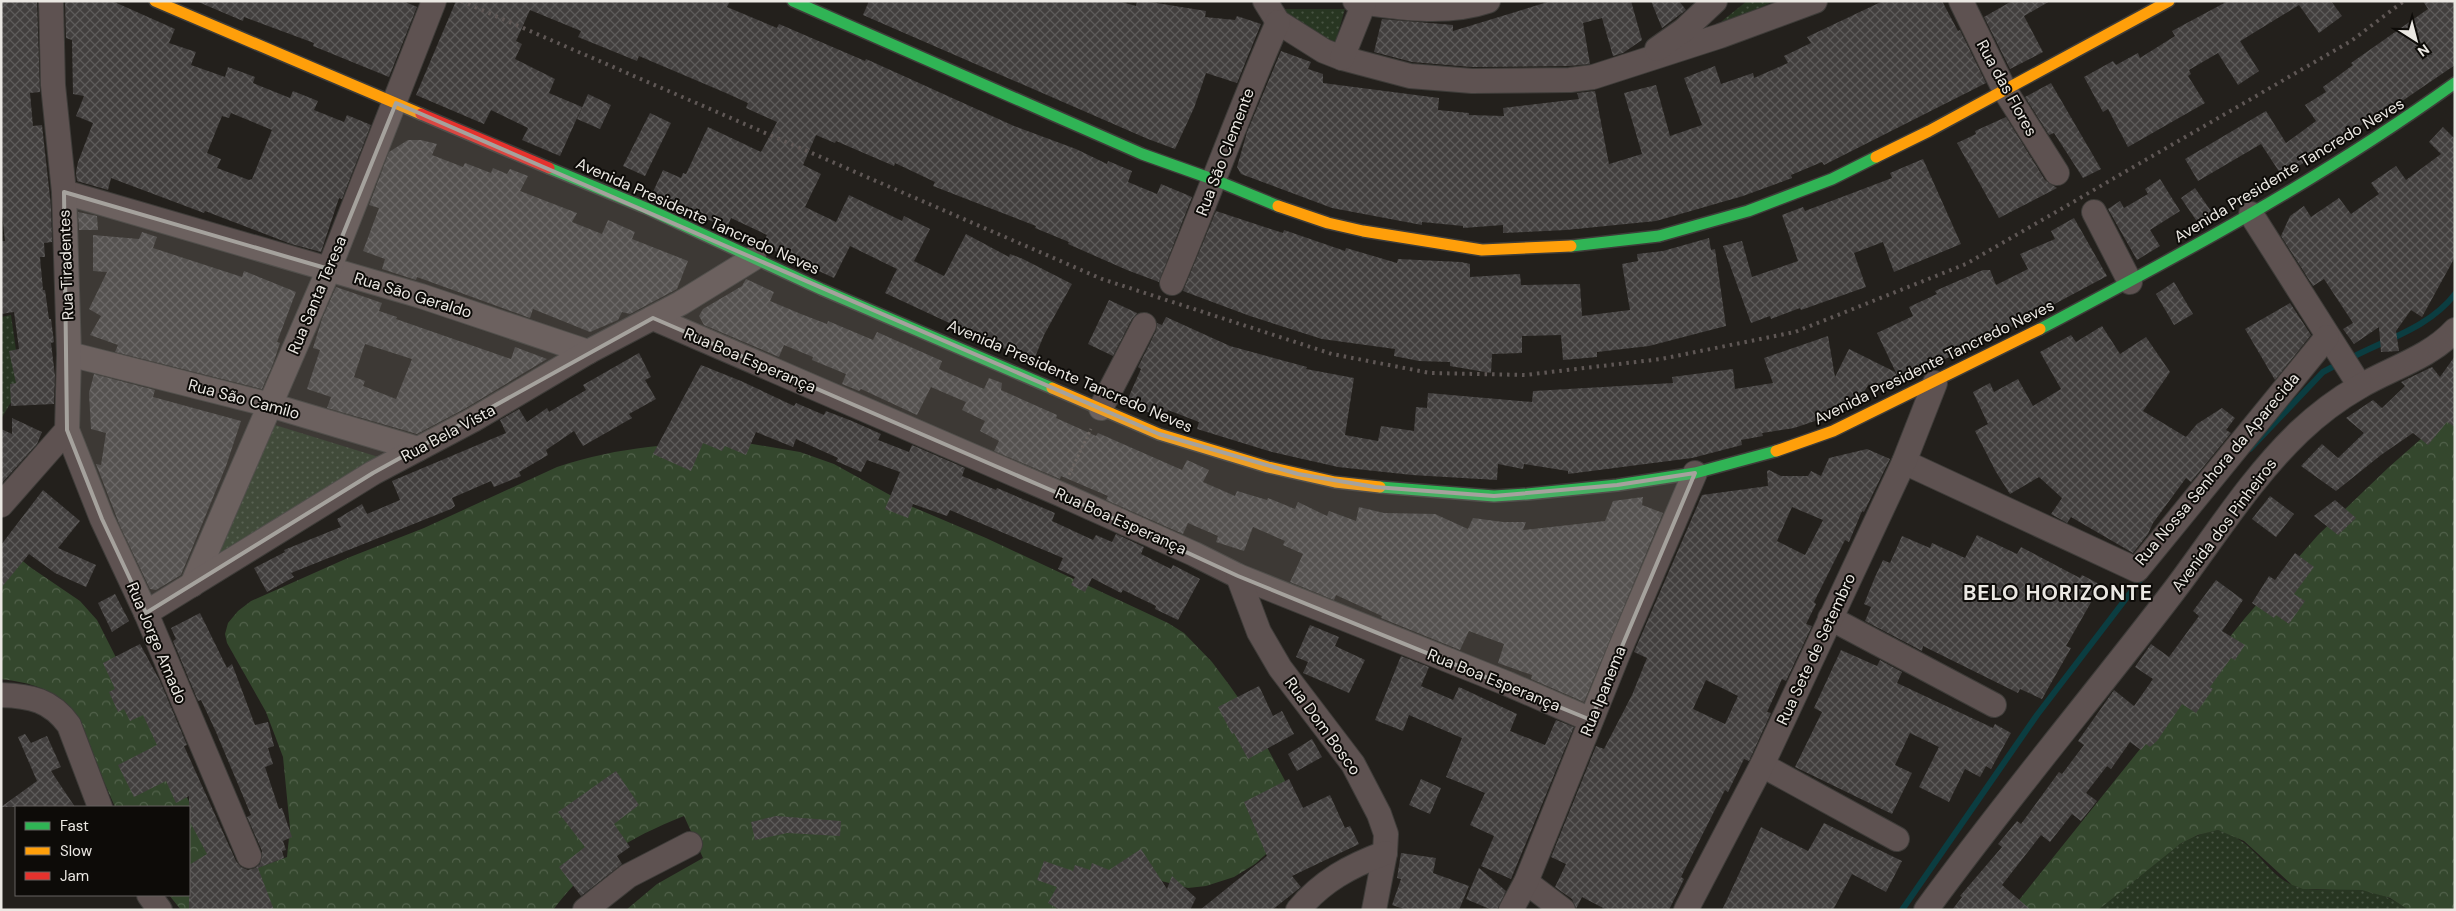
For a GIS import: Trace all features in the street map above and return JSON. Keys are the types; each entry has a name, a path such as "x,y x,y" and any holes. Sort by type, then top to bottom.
{"street":[{"name":"Rua Tiradentes","path":"51,1 53,85 64,192 69,354 67,430"},
{"name":"Avenida Presidente Tancredo Neves","path":"155,1 646,208 980,358 1102,408 1159,434 1298,474 1375,488 1494,496 1618,485 1695,473 1765,455 1833,431 1934,383 2130,282 2251,214 2397,125 2455,82"},
{"name":"Rua Santa Teresa","path":"192,585 252,442 329,269 396,103 434,1"},
{"path":"793,1 1134,150 1328,224 1434,243 1492,250 1567,246 1659,236 1748,211 1802,191 1928,131 2169,1"},
{"path":"1265,1 1278,22 1324,51 1342,58 1410,76 1464,81 1570,80 1594,77 1720,36 1815,1"},
{"path":"1342,58 1359,2 1461,8 1488,1"},
{"path":"1624,68 1678,35 1715,1"},
{"name":"Rua das Flores","path":"1961,1 2004,89 2057,173"},
{"name":"Rua São Clemente","path":"1172,283 1215,180 1253,77 1278,22"},
{"name":"Rua São Geraldo","path":"64,192 420,296 588,352"},
{"path":"2094,212 2130,282"},
{"path":"2251,214 2356,381"},
{"name":"Rua Bela Vista","path":"146,613 373,473 529,389 588,352 653,318 754,258"},
{"name":"Rua Boa Esperança","path":"653,318 1060,494 1194,554 1238,576 1508,684 1591,720"},
{"path":"1102,408 1144,325"},
{"name":"Avenida dos Pinheiros","path":"1926,910 1970,850 2029,778 2174,592 2270,462 2356,381 2428,352 2455,330"},
{"name":"Rua Nossa Senhora da Aparecida","path":"1904,462 2137,570 2332,344"},
{"name":"Rua São Camilo","path":"69,354 270,405 418,449"},
{"name":"Rua Sete de Setembro","path":"1686,910 1762,765 1904,462 1934,383"},
{"path":"1,505 67,430"},
{"name":"Rua Jorge Amado","path":"67,430 102,519 146,613 249,856"},
{"name":"Rua Ipanema","path":"1511,910 1526,882 1591,720 1695,473"},
{"name":"Rua Dom Bosco","path":"1238,576 1260,632 1280,668 1334,735 1364,784 1386,834 1386,854 1374,910"},
{"path":"1830,618 1994,705"},
{"path":"2,700 35,699 50,704 60,713 69,725 100,806"},
{"path":"1762,765 1897,839"},
{"path":"585,910 609,889 636,871 690,844"},
{"path":"1298,910 1310,894 1326,881 1355,865 1386,854"},
{"path":"1526,882 1563,910"},
{"path":"151,896 160,910"}],"path":[{"path":"1060,494 1102,408"}],"highlighted area":[{"path":"396,103 1159,434 1298,474 1375,487 1494,496 1617,485 1695,473 1591,720 1238,576 1060,494 653,318 373,473 146,613 102,519 67,430 64,192 329,269"}],"green space":[{"path":"1747,1 1774,1 1725,24 1722,21"},
{"path":"1275,9 1345,9 1334,47"},
{"path":"11,315 20,378 13,399 1,419 1,317"},
{"path":"2455,409 2455,910 2409,910 2390,898 2362,890 2303,889 2292,885 2244,841 2218,830 2198,835 2180,844 2098,910 2011,910 2245,618 2318,535 2389,467"},
{"path":"275,425 385,459 214,566"},
{"path":"741,442 800,452 834,464 908,505 986,538 1168,623 1184,633 1212,662 1247,710 1290,790 1273,848 1255,864 1234,877 1206,886 1188,888 1150,878 1063,899 1055,910 626,910 657,884 703,858 684,816 645,833 611,853 581,877 553,910 271,910 252,870 287,857 290,828 283,757 266,712 227,643 225,634 228,623 238,611 251,601 350,557 424,528 557,467 603,454 648,447 694,443"},
{"path":"1,543 30,567 80,601 97,620 236,894 211,910 181,910 170,896 190,896 190,806 115,806 74,713 67,705 50,692 41,688 22,682 1,679"},
{"path":"2218,830 2232,835 2243,842 2276,874 2295,886 2313,890 2353,888 2387,897 2409,910 2098,910 2169,851 2201,834"}],"building":[{"path":"1,1 37,1 40,92 30,93 33,126 42,125 51,206 52,242 44,243 45,257 40,257 43,290 45,290 54,342 51,343 55,376 54,404 11,406 10,384 16,383 9,351 19,349 14,312 1,314 1,241 5,241 1,204"},
{"path":"65,1 112,1 175,29 169,43 196,52 191,65 225,77 228,67 255,77 253,83 290,98 293,91 318,101 314,110 344,122 347,115 371,125 342,199 339,198 321,252 291,244 111,178 108,190 77,181 78,162 93,123 76,116 84,96 73,94 72,40 66,38","holes":["231,113 272,130 252,179 249,180 217,168 221,159 207,153 222,116 229,118"]},
{"path":"196,1 403,1 417,7 389,77 313,46 314,43 244,17 243,21"},
{"path":"456,1 730,1 727,7 777,28 779,24 865,61 866,59 1014,126 1076,149 1107,164 1108,161 1132,171 1128,182 1157,194 1161,184 1192,197 1159,282 1068,244 1069,242 1035,228 1036,226 933,186 935,182 895,163 894,166 836,141 835,143 816,135 803,165 821,174 805,207 836,222 849,195 902,221 904,216 930,229 914,261 944,276 966,234 1009,257 1010,254 1023,259 1072,284 1044,335 1033,362 885,293 897,269 850,246 834,278 762,245 767,235 731,218 727,228 652,194 663,170 681,178 683,173 686,174 708,127 761,152 777,122 746,108 748,103 726,93 639,56 637,61 578,37 581,31 530,10 516,41 522,44 515,59 555,79 549,93 582,107 560,156 522,140 528,128 491,110 484,124 416,95"},
{"path":"869,1 1118,1 1136,6 1137,1 1144,1 1206,11 1205,17 1235,20 1237,16 1261,24 1237,83 1206,73 1194,108 1175,149 863,15"},
{"path":"1551,1 1631,1 1642,40 1623,53 1613,56 1602,18 1583,23 1590,64 1472,67 1412,62 1374,52 1382,19 1453,25 1453,31"},
{"path":"1651,1 1679,1 1686,10 1662,28"},
{"path":"1883,1 1942,1 1958,31 1960,30 1986,83 1824,165 1822,162 1791,175 1792,178 1743,196 1656,221 1566,230 1503,233 1503,225 1463,228 1463,226 1422,222 1422,225 1332,208 1241,174 1237,167 1247,132 1281,51 1311,62 1308,69 1323,74 1323,83 1439,98 1438,110 1469,113 1469,115 1504,116 1503,108 1579,99 1577,93 1595,91 1609,164 1642,154 1624,93 1656,85 1670,136 1702,125 1684,78 1715,66 1721,84 1753,73 1754,78 1788,63 1784,56 1811,43 1807,37"},
{"path":"2012,1 2050,1 2024,16 2043,52 2010,69 1984,17"},
{"path":"2228,1 2331,1 2342,16 2319,33 2299,5 2240,41 2259,71 2238,85 2218,53 2189,70 2191,74 2188,76 2205,103 2128,147 2108,109 2103,112 2084,77 2113,61 2116,65 2138,53 2140,58 2175,36 2172,31"},
{"path":"2423,1 2455,1 2455,65 2386,112 2384,109 2327,149 2282,176 2261,144 2198,181 2185,159 2266,111 2286,143 2316,121 2305,105 2326,92 2323,87 2353,65 2351,63 2428,9"},
{"path":"2051,83 2101,169 2083,178 2054,133 2049,135 2025,97"},
{"path":"588,94 611,105 600,129 577,119"},
{"path":"650,113 671,123 645,176 623,166"},
{"path":"2006,117 2045,180 2057,188 1999,218 1957,143 1976,134 1975,131"},
{"path":"2443,127 2455,139 2455,257 2422,317 2411,310 2396,331 2399,351 2381,352 2379,327 2354,344 2343,329 2353,323 2324,279 2313,286 2281,236 2290,216 2304,206 2311,217 2339,198 2351,214 2379,194 2371,183 2396,166 2406,180 2441,154 2429,142"},
{"path":"408,140 421,140 437,144 432,155 463,167 465,163 491,173 493,168 507,174 510,169 528,176 520,191 577,213 572,222 602,234 608,220 635,232 632,239 688,261 677,289 630,314 622,312 618,320 590,332 533,309 530,318 417,277 416,280 382,269 385,259 363,251 379,208 369,205 389,152"},
{"path":"1923,159 1961,244 1894,272 1883,242 1854,253 1866,287 1801,310 1800,308 1771,319 1770,316 1751,323 1723,246 1742,241 1752,277 1798,261 1782,215 1803,207 1805,211 1892,178 1890,173"},
{"path":"2160,179 2180,211 2150,230 2160,246 2137,260 2108,209 2120,201 2124,208 2148,194 2145,189"},
{"path":"2195,188 2213,214 2198,223 2181,198"},
{"path":"1216,211 1283,233 1284,230 1345,251 1346,248 1397,263 1398,259 1461,262 1470,264 1470,277 1520,274 1521,285 1580,284 1582,316 1630,310 1622,264 1638,261 1637,254 1663,251 1709,238 1711,250 1715,249 1726,326 1649,346 1597,352 1597,357 1563,360 1561,335 1522,336 1522,353 1492,354 1491,373 1450,366 1450,362 1419,361 1394,356 1395,349 1322,339 1250,316 1183,291"},
{"path":"78,212 97,216 98,230 79,230"},
{"path":"2074,218 2107,276 2017,324 1900,381 1877,333 1913,316 1909,307 1937,294 1935,291 1983,270 1990,270 1996,285 2028,269 2020,254 2055,239 2051,231"},
{"path":"142,232 157,237 153,248 242,277 244,271 296,292 277,342 280,343 273,364 262,389 115,352 118,345 90,335 101,316 89,309 107,272 93,271 93,235 139,239"},
{"path":"746,279 774,292 770,301 827,324 828,321 873,340 877,332 942,361 939,369 984,389 989,378 1002,383 1001,390 1057,415 1056,418 1096,436 1098,433 1182,470 1187,460 1209,470 1203,482 1235,496 1237,491 1267,500 1268,498 1295,509 1298,502 1327,516 1329,511 1356,521 1359,507 1384,513 1435,514 1468,529 1473,518 1503,522 1526,522 1523,530 1605,521 1613,501 1643,497 1642,505 1663,513 1584,702 1531,679 1532,675 1498,663 1504,644 1469,631 1460,650 1381,618 1382,616 1336,595 1334,600 1290,582 1303,554 1283,545 1285,541 1253,527 1244,551 1216,542 1218,536 1188,523 1183,534 1106,500 1108,496 1061,476 1060,479 994,451 999,441 980,431 985,421 962,410 966,402 931,387 917,415 861,389 859,391 842,384 846,374 812,360 813,357 784,345 779,357 704,325 699,316 703,309 742,286"},
{"path":"2174,282 2193,314 2174,325 2156,294"},
{"path":"336,287 382,303 379,311 397,317 396,319 511,359 515,347 547,359 466,408 417,434 327,408 331,397 307,389 320,350 313,348 322,319","holes":["365,344 412,359 396,399 363,386 365,381 354,377"]},
{"path":"1109,300 1137,313 1113,356 1088,344"},
{"path":"2290,303 2311,335 2275,380 2245,329"},
{"path":"1166,317 1230,346 1307,367 1306,369 1354,378 1345,435 1378,441 1381,426 1414,431 1416,407 1427,408 1428,393 1532,402 1533,391 1673,383 1672,377 1733,369 1735,389 1773,383 1764,358 1828,336 1835,377 1849,349 1895,372 1899,381 1874,394 1869,384 1858,401 1827,417 1794,428 1762,433 1763,436 1741,440 1742,445 1692,458 1568,474 1568,471 1524,464 1523,469 1498,464 1497,480 1412,475 1338,467 1272,452 1197,429 1199,422 1168,410 1164,419 1126,403 1141,369 1138,367 1156,331 1157,323 1162,325"},
{"path":"2102,326 2120,354 2146,337 2170,372 2143,411 2186,437 2197,424 2222,408 2235,418 2226,430 2231,433 2191,482 2186,478 2133,553 2071,517 2067,523 2051,514 2062,498 2039,477 2010,494 1996,472 1975,431 1988,424 1973,392 1990,383 1994,392 2018,379 2033,406 2061,389 2040,352 2071,335 2076,342"},
{"path":"639,353 651,377 645,380 656,399 629,414 632,418 583,446 574,431 546,450 548,455 519,472 521,476 494,487 491,481 452,498 455,506 451,509 291,573 294,577 267,592 254,568 285,552 284,550 341,527 337,519 362,504 367,514 400,500 392,481 506,433 500,420 519,409 527,422 547,408 549,412 586,390 583,385"},
{"path":"2455,356 2455,427 2447,422 2428,445 2413,433 2381,455 2336,491 2301,466 2322,444 2338,458 2364,433 2346,418 2373,400 2382,408 2405,386 2401,382 2432,367 2440,377"},
{"path":"701,365 794,406 796,403 824,415 826,411 852,421 881,434 878,440 909,452 912,445 965,468 962,476 996,490 997,488 1055,513 1052,521 1093,540 1096,535 1112,542 1116,534 1144,547 1141,554 1171,569 1173,565 1200,579 1178,620 1155,609 1156,606 1123,590 1121,593 1092,578 1085,592 1071,585 1075,577 1058,569 1063,558 950,510 947,516 913,504 908,518 885,509 900,472 867,460 861,472 836,461 838,458 796,439 793,447 756,432 746,455 725,446 722,451 703,443 691,471 653,454"},
{"path":"94,374 155,390 153,397 241,421 226,466 181,575 156,590 150,589 120,526 96,464 101,465 106,433 91,429 89,393"},
{"path":"12,418 42,432 37,444 1,484 1,429 12,434"},
{"path":"1867,449 1890,459 1864,512 1862,511 1849,542 1845,540 1814,602 1816,604 1806,624 1812,626 1786,681 1782,679 1767,712 1771,713 1749,761 1744,759 1728,792 1725,790 1681,877 1684,879 1669,910 1607,910 1582,897 1576,909 1572,899 1555,887 1566,864 1551,857 1596,746 1604,749 1632,695 1647,658 1634,652 1702,495 1768,486 1767,471 1769,470 1781,476 1808,476 1811,471 1821,476 1829,458","holes":["1792,507 1823,520 1805,555 1777,541","1706,680 1738,696 1725,724 1693,709"]},
{"path":"43,490 80,521 58,548 96,565 86,587 55,573 29,554 1,588 1,545"},
{"path":"2270,496 2294,514 2276,537 2252,519"},
{"path":"2335,500 2356,518 2338,535 2314,516"},
{"path":"1977,535 2017,554 2021,547 2080,578 2082,575 2101,585 2066,646 2071,648 2042,699 2020,689 2018,693 1923,646 1922,651 1865,621 1871,607 1864,604 1875,577 1883,560 1890,563 1902,536 1930,548 1932,543 1965,558"},
{"path":"2295,553 2314,567 2294,594 2305,601 2289,624 2276,615 2274,618 2252,603 2269,576 2275,580"},
{"path":"2216,580 2243,600 2222,631 2245,645 2235,660 2231,658 2210,687 2213,689 2196,713 2182,704 2157,741 2150,747 2146,744 2141,750 2130,742 2111,769 2107,766 2086,793 2097,801 2081,821 2072,814 2050,842 2041,835 2002,885 2031,910 1952,910 1962,897 1960,896 2002,847 1998,844 2017,821 2021,824 2059,772 2062,774 2084,745 2078,741 2114,690 2134,706 2153,679 2135,667 2151,644 2169,657 2199,616 2193,611"},
{"path":"115,594 129,621 112,632 98,603"},
{"path":"200,613 227,668 232,664 255,725 268,722 274,746 268,748 273,764 265,767 279,809 282,808 292,837 283,841 286,850 282,851 284,858 258,868 274,910 189,910 190,864 207,854 190,822 189,796 176,803 166,781 134,797 118,765 157,745 143,715 130,721 124,709 118,712 109,692 115,689 103,663 140,644 160,681 187,745 184,746 236,861 241,867 248,870 260,864 262,851 247,817 251,815 216,732 201,700 198,701 173,641 176,639 171,628"},
{"path":"1310,625 1339,637 1335,646 1365,660 1349,693 1303,673 1308,662 1296,657"},
{"path":"1841,650 1877,666 1880,660 1902,672 1897,683 1993,728 1995,724 2011,733 1991,769 1986,766 1980,777 1965,769 1949,802 1919,787 1939,747 1910,733 1895,765 1912,773 1892,814 1795,767 1822,712 1814,708"},
{"path":"1401,656 1429,667 1421,686 1453,700 1459,687 1517,714 1510,731 1545,745 1556,720 1574,727 1511,879 1481,866 1494,836 1470,825 1485,793 1446,777 1462,738 1409,715 1403,731 1375,720"},
{"path":"1259,686 1273,716 1282,711 1294,734 1248,759 1218,707"},
{"path":"25,734 31,743 47,736 61,767 51,771 74,806 1,807 37,781 18,737"},
{"path":"1312,739 1322,757 1297,771 1288,754"},
{"path":"616,771 639,805 614,824 630,847 617,856 622,864 581,896 559,867 585,847 558,812"},
{"path":"1289,779 1303,808 1330,795 1345,828 1350,826 1359,844 1292,876 1301,887 1272,910 1200,910 1267,856 1244,802"},
{"path":"1421,779 1441,788 1430,814 1409,805"},
{"path":"776,816 841,821 840,836 787,833 755,840 751,822"},
{"path":"1824,823 1902,861 1886,892 1852,874 1833,910 1722,910 1761,827 1808,851"},
{"path":"1141,849 1167,889 1172,876 1196,898 1190,910 1060,910 1048,903 1057,887 1037,880 1044,861 1073,871 1075,865 1090,870 1092,863 1109,870"},
{"path":"1401,853 1436,858 1433,873 1469,886 1459,910 1407,910 1392,905 1401,879 1397,878"},
{"path":"1479,868 1506,891 1497,910 1492,910 1466,899"}],"waterway":[{"path":"2349,359 2420,324 2433,316 2455,294"},
{"path":"2250,449 2323,372 2340,363"},
{"path":"1902,910 2037,715 2144,575"}],"railway":[{"path":"461,1 1102,279 1332,354 1430,373 1525,375 1661,359 1795,332 1966,264 2351,41 2404,1"}],"traffic: fast":[{"path":"793,1 1142,154 1215,180 1278,206"},
{"path":"2040,329 2252,213 2355,151 2455,83"},
{"path":"1571,246 1659,236 1748,211 1832,179 1876,157"},
{"path":"549,168 646,208 821,289 1052,388"},
{"path":"1380,487 1494,496 1527,494 1617,485 1695,473 1776,451"}],"traffic: slow":[{"path":"155,1 421,114"},
{"path":"1876,157 1929,131 2169,1"},
{"path":"1278,206 1328,223 1363,231 1482,250 1571,246"},
{"path":"1776,451 1833,431 2040,329"},
{"path":"1052,388 1159,434 1268,467 1335,482 1380,487"}],"traffic: jam":[{"path":"421,114 549,168"}],"district":[{"name":"BELO HORIZONTE","path":"2058,593"}]}
